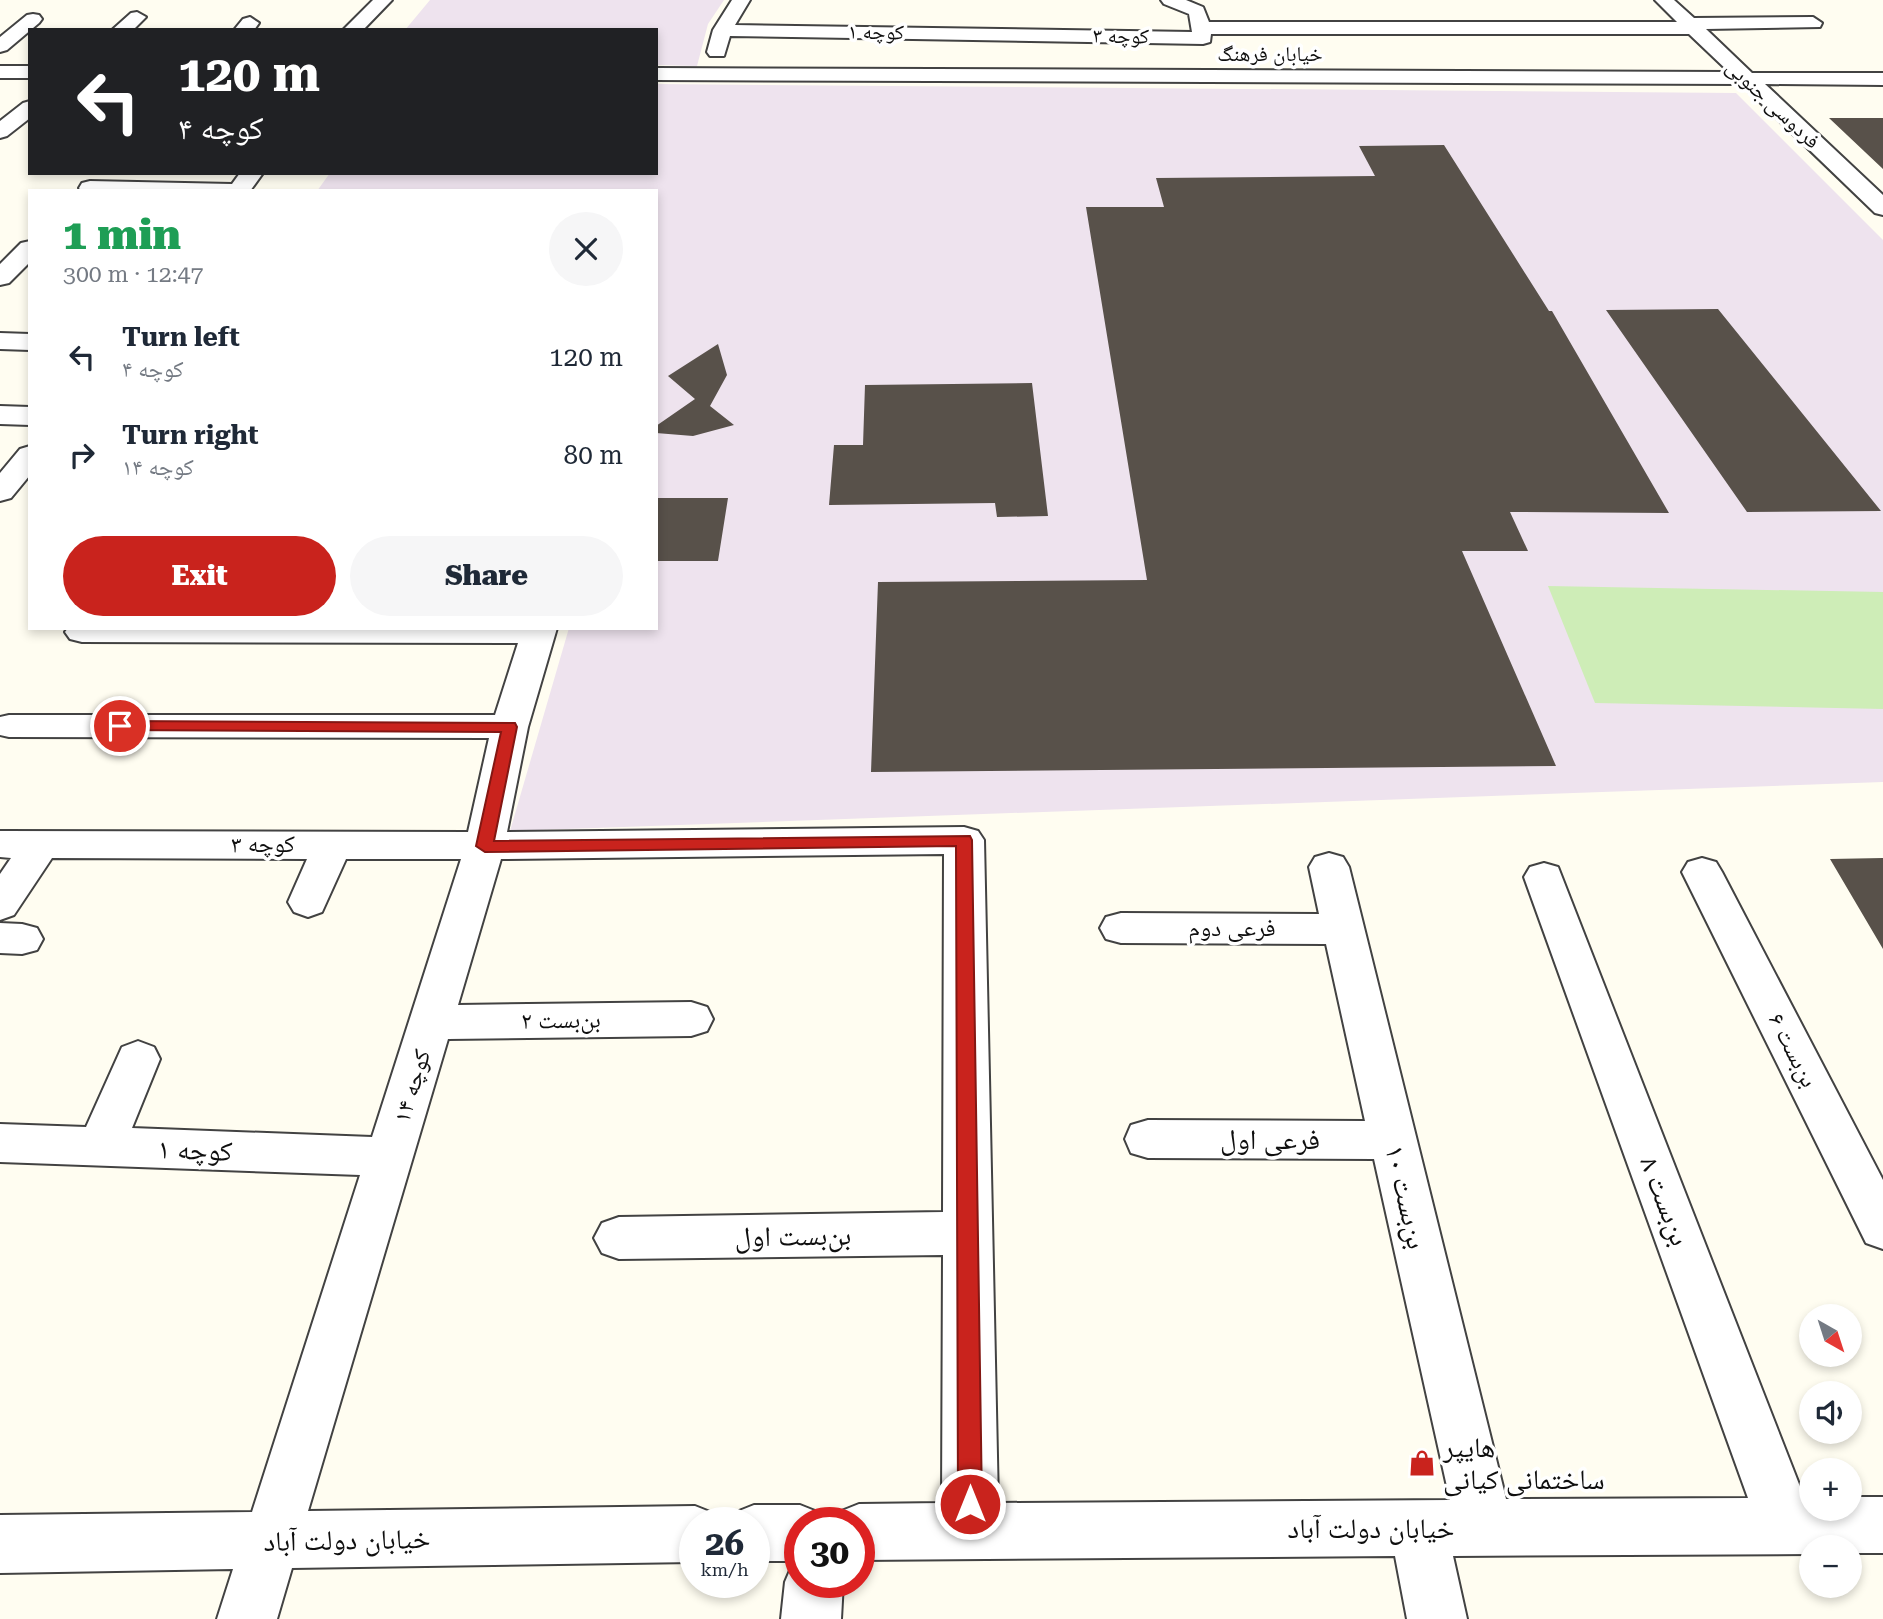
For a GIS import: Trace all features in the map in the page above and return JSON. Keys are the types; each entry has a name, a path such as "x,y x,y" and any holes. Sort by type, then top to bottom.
{"street":[{"path":"354,28 383,0"},
{"path":"712,75 722,30 741,0"},
{"path":"1170,0 1197,11 1201,28 1550,28 1813,23"},
{"name":"فردوسی جنوبی","path":"1664,0 1883,208"},
{"path":"1535,9 1550,28"},
{"path":"955,34 957,14"},
{"path":"1029,35 1030,14"},
{"path":"123,28 137,17"},
{"path":"0,47 33,19"},
{"name":"کوچه ۳","path":"1029,35 1098,27 1203,37 1201,28"},
{"name":"کوچه ۱","path":"722,30 1029,35"},
{"path":"0,72 28,72"},
{"name":"خیابان فرهنگ","path":"658,74 1883,79"},
{"path":"0,132 28,109"},
{"path":"240,189 250,175"},
{"path":"94,184 197,189"},
{"path":"0,278 28,250"},
{"path":"0,341 28,342"},
{"path":"0,415 28,416"},
{"path":"82,632 540,631"},
{"name":"کوچه ۱۴","path":"247,1619 485,846 510,727 540,631"},
{"path":"9,726 510,727"},
{"name":"کوچه ۳","path":"0,844 485,846 964,840 968,1233"},
{"path":"0,905 41,844"},
{"path":"308,902 333,844"},
{"name":"بن‌بست ۱۰","path":"1329,867 1484,1527"},
{"name":"بن‌بست ۶","path":"1702,872 1883,1228"},
{"name":"بن‌بست ۸","path":"1544,877 1786,1525"},
{"name":"فرعی دوم","path":"1121,928 1343,929"},
{"name":"بن‌بست ۲","path":"431,1022 691,1019"},
{"path":"101,1146 138,1059"},
{"name":"فرعی اول","path":"1148,1139 1393,1140"},
{"name":"کوچه ۱","path":"0,1143 390,1157"},
{"path":"968,1233 970,1531"},
{"name":"بن‌بست اول","path":"619,1238 968,1233"},
{"name":"خیابان دولت آباد","path":"875,1532 1883,1525"},
{"path":"1418,1528 1437,1619"},
{"name":"خیابان دولت آباد","path":"0,1544 679,1534"},
{"path":"811,1619 813,1598"}],"shaded area":[{"path":"430,0 724,0 708,24 697,66 658,65 658,28 407,28"},
{"path":"658,84 1736,93 1883,240 1883,782 510,831 568,630 658,630 658,189 318,189 329,175 658,175"}],"green space":[{"path":"1548,586 1883,592 1883,709 1595,703"}],"building":[{"path":"1829,118 1883,118 1883,169"},
{"path":"1444,145 1549,311 1552,311 1669,513 1510,512 1528,551 1462,551 1556,766 871,772 878,582 1147,580 1086,207 1164,207 1156,178 1375,176 1359,146"},
{"path":"1718,309 1881,511 1747,512 1606,310"},
{"path":"718,344 727,375 710,406 734,425 693,436 658,433 658,425 695,399 668,376"},
{"path":"1032,383 1048,516 997,517 995,503 829,505 834,445 863,445 865,385"},
{"path":"658,498 728,498 718,561 658,561"},
{"path":"1883,858 1883,949 1830,859"}],"place":[{"name":"هایپر ساختمانی کیانی","path":"1422,1463"}],"route":[{"path":"120,726 510,727 485,846 964,840 970,1504"}]}
